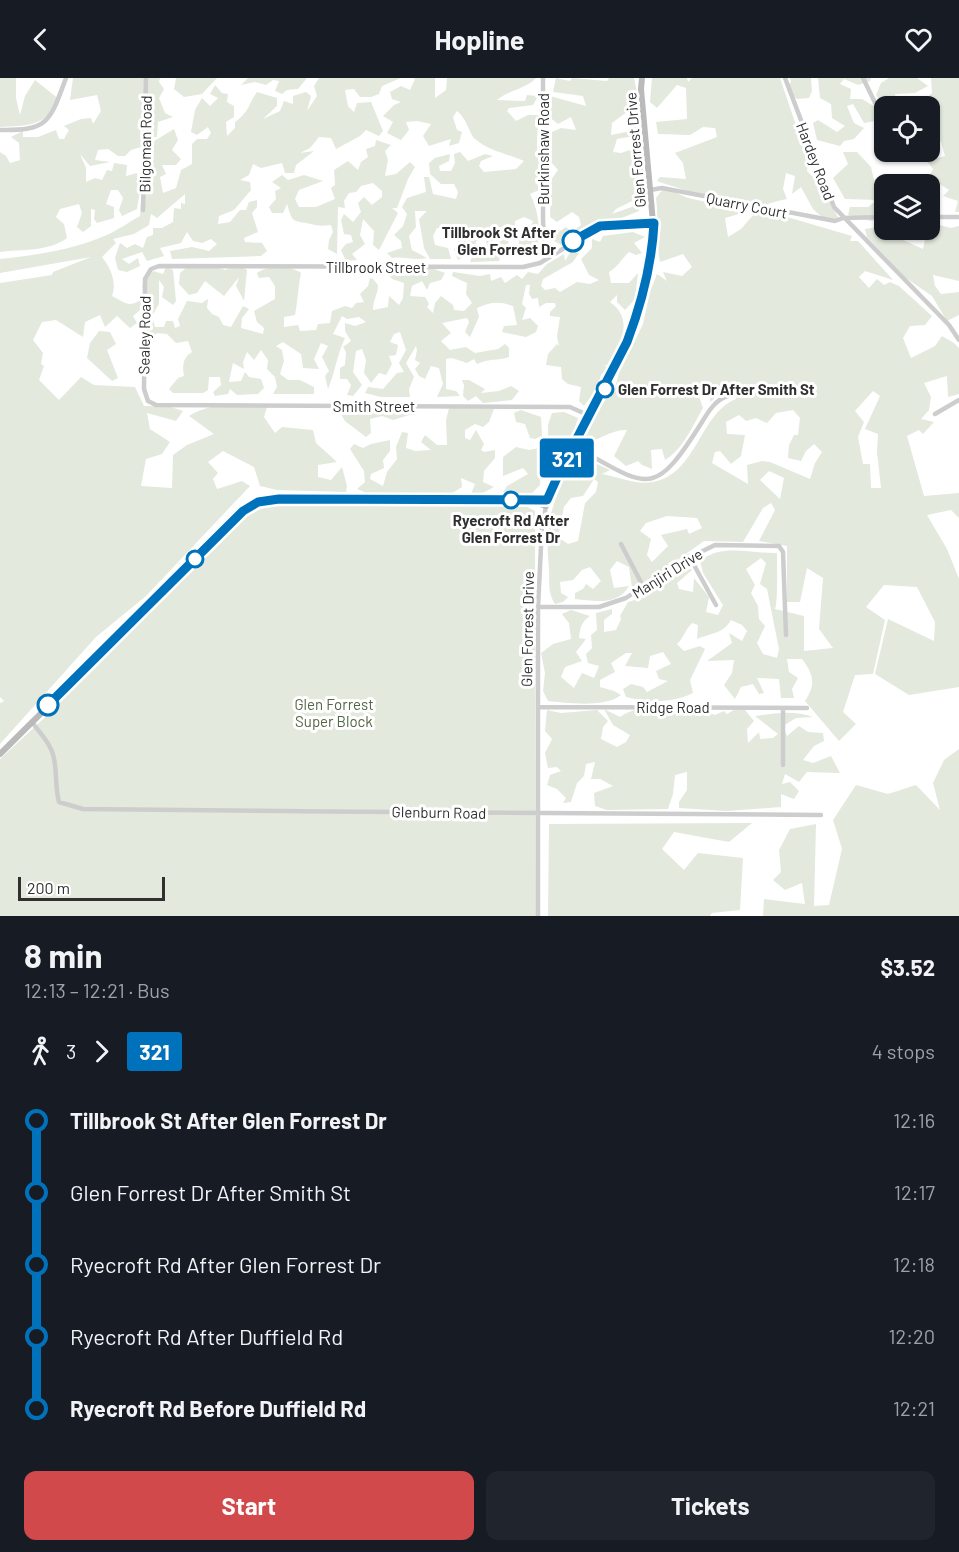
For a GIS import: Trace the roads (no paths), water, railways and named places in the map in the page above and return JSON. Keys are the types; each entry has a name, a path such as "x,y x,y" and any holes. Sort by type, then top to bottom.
{"street":[{"path":"0,130 33,128 46,122 53,112 66,78"},
{"name":"Bilgoman Road","path":"143,210 146,78"},
{"name":"Burkinshaw Road","path":"543,78 543,221 544,237 551,255"},
{"name":"Glen Forrest Drive","path":"538,916 538,607 542,527 546,503 560,471 615,369 635,320 648,265 654,223 641,89 642,78"},
{"name":"Hardey Road","path":"785,78 828,195 843,218 949,325 959,340"},
{"path":"863,78 874,101"},
{"name":"Quarry Court","path":"651,190 662,188 835,221 843,218 874,217"},
{"path":"940,217 959,217"},
{"name":"Tillbrook Street","path":"159,266 523,267 540,263 600,226 654,223"},
{"name":"Sealey Road","path":"156,405 148,400 144,389 145,279 151,269 159,266"},
{"path":"574,446 630,477 642,480 652,478 671,467 720,398 728,396"},
{"path":"936,414 959,400"},
{"name":"Smith Street","path":"156,405 570,407 590,417"},
{"path":"0,754 251,505 279,499 526,500 532,498 546,503"},
{"path":"621,544 644,588"},
{"name":"Manjiri Drive","path":"538,607 599,607 626,598 689,556 715,545 780,546 783,552 786,634"},
{"path":"689,556 716,605"},
{"name":"Ridge Road","path":"538,707 807,708"},
{"path":"783,708 783,765"},
{"name":"Glenburn Road","path":"32,722 51,747 59,802 83,809 441,811 539,815 821,815"}],"place":[{"name":"Tillbrook St After Glen Forrest Dr","path":"573,241"},
{"name":"Glen Forrest Dr After Smith St","path":"605,389"},
{"name":"Ryecroft Rd After Glen Forrest Dr","path":"511,500"}],"park label":[{"name":"Glen Forrest Super Block","path":"334,712"}]}
